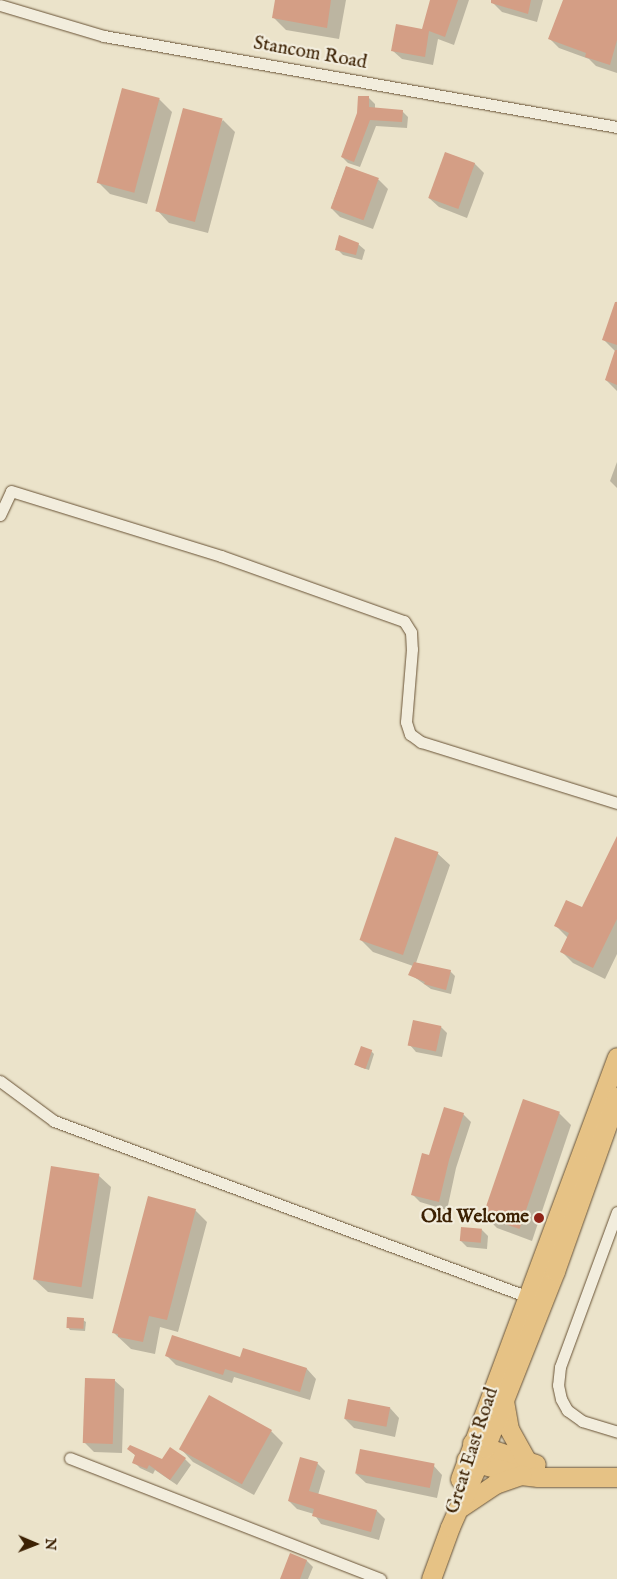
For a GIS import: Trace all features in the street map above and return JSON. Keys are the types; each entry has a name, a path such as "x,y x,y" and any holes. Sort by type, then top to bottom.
{"main road":[{"name":"Great East Road","path":"450,1527 460,1508 476,1453 504,1400 535,1300 617,1057"},
{"name":"Great East Road","path":"450,1527 453,1504 476,1453 617,1097"},
{"path":"504,1400 509,1429 524,1467"},
{"path":"476,1453 524,1467 570,1476 617,1477"},
{"path":"460,1508 524,1467"},
{"path":"431,1579 450,1527"}],"street":[{"name":"Stancom Road","path":"0,5 104,36 617,127"},
{"path":"0,514 11,491 220,556 404,621 411,632 406,722 410,734 421,742 617,803"},
{"path":"0,1081 54,1121 535,1300"},
{"path":"617,1212 560,1367 558,1385 561,1399 568,1410 582,1421 617,1432"},
{"path":"70,1458 380,1579"}],"building":[{"path":"275,0 331,0 327,28 272,18"},
{"path":"430,0 458,0 445,37 429,31 425,57 391,51 396,24 422,29"},
{"path":"491,0 531,0 528,14 491,3"},
{"path":"563,0 617,0 617,40 610,65 585,57 586,53 548,39"},
{"path":"122,88 160,98 134,193 97,183"},
{"path":"358,96 369,96 369,107 403,110 402,122 370,120 354,162 341,157 357,113"},
{"path":"183,108 223,119 195,222 155,211"},
{"path":"445,152 475,163 458,209 428,198"},
{"path":"346,166 379,178 363,220 331,208"},
{"path":"339,235 359,243 356,255 335,250"},
{"path":"615,302 617,302 617,345 602,340"},
{"path":"615,350 617,350 617,385 605,380"},
{"path":"617,836 617,919 593,968 560,952 569,933 554,926 566,900 582,907"},
{"path":"395,837 438,852 403,955 360,940"},
{"path":"414,962 451,970 446,990 424,984 425,982 408,975"},
{"path":"413,1020 441,1026 436,1051 408,1045"},
{"path":"361,1046 372,1050 365,1069 354,1065"},
{"path":"523,1099 560,1112 520,1229 483,1216"},
{"path":"444,1107 464,1113 449,1160 439,1202 411,1195 422,1153 429,1155"},
{"path":"51,1166 99,1174 81,1287 33,1280"},
{"path":"148,1196 196,1209 167,1320 149,1316 143,1342 118,1337 118,1334 112,1333"},
{"path":"461,1227 482,1229 481,1243 460,1241"},
{"path":"67,1317 84,1318 83,1329 66,1328"},
{"path":"172,1335 240,1357 243,1348 307,1368 300,1392 225,1369 223,1375 165,1356"},
{"path":"85,1378 115,1379 113,1444 83,1443"},
{"path":"209,1395 272,1430 242,1484 179,1449"},
{"path":"348,1399 390,1407 386,1427 344,1419"},
{"path":"130,1445 162,1459 170,1447 186,1458 170,1480 149,1465 147,1469 132,1463 135,1455 127,1449"},
{"path":"360,1449 435,1464 430,1488 355,1474"},
{"path":"300,1457 318,1462 309,1491 377,1510 371,1532 312,1516 314,1509 288,1501"},
{"path":"290,1553 307,1560 300,1579 280,1579"}],"place":[{"name":"Old Welcome","path":"539,1218"}]}
